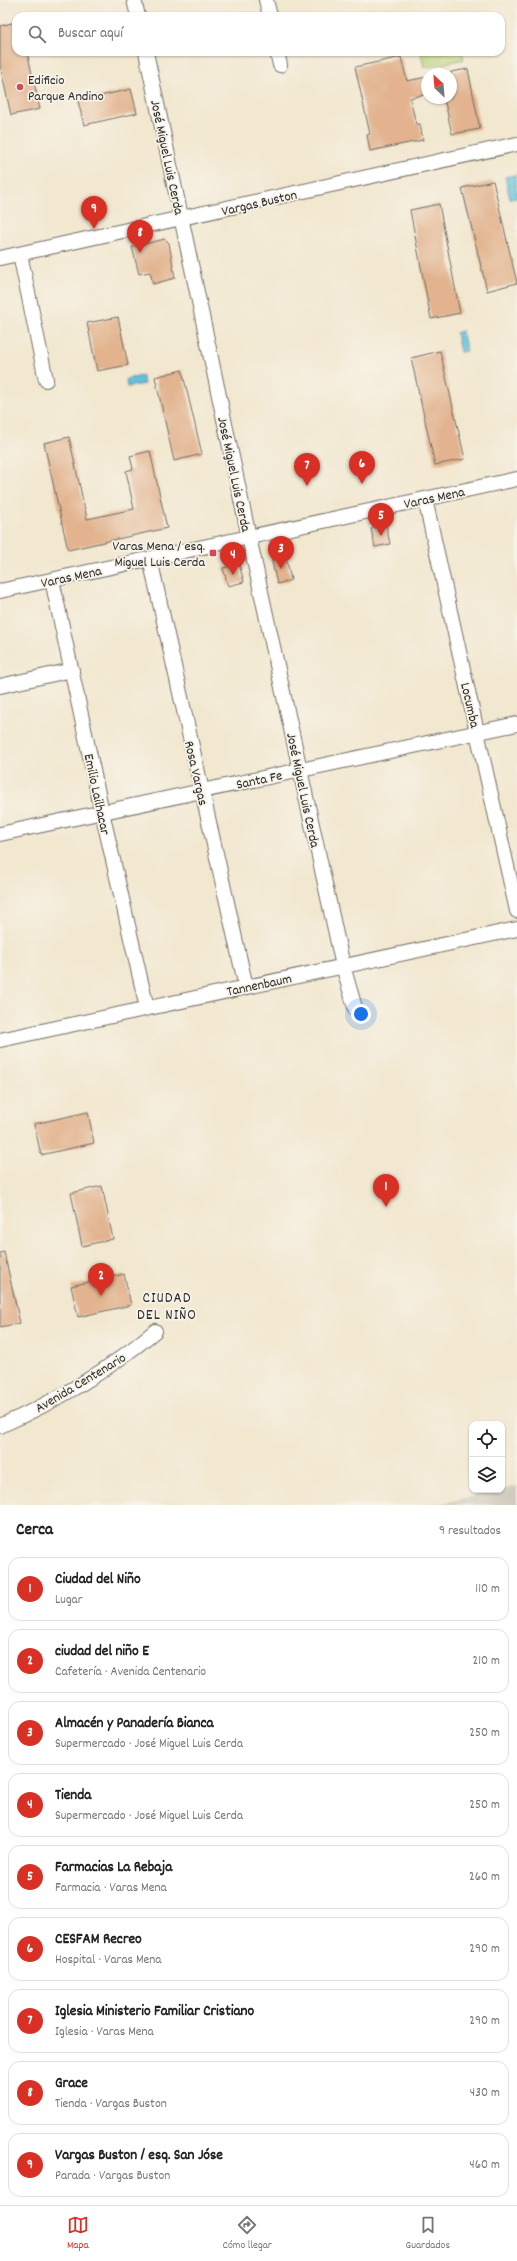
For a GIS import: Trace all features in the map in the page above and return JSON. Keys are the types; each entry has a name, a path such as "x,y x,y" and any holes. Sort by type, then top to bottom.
{"street":[{"path":"134,0 137,12"},
{"path":"266,0 269,12"},
{"name":"José Miguel Luis Cerda","path":"147,56 248,537 343,966 356,1011"},
{"name":"Vargas Buston","path":"0,258 517,144"},
{"path":"20,254 46,380"},
{"name":"Varas Mena","path":"0,591 517,479"},
{"name":"Locumba","path":"424,499 517,911"},
{"name":"Rosa Vargas","path":"150,559 246,987"},
{"name":"Emilio Lailhacar","path":"52,580 102,812 147,1008"},
{"path":"0,686 72,670"},
{"name":"Santa Fe","path":"0,834 517,724"},
{"name":"Tannenbaum","path":"0,1040 517,929"},
{"name":"Avenida Centenario","path":"0,1426 54,1399 96,1374 129,1353 155,1331"}],"shaded area":[{"path":"517,1486 517,1505 434,1505 488,1493 505,1493 505,1489"}],"green space":[{"path":"422,56 463,56 464,59 424,68"}],"water":[{"path":"515,175 517,198 510,199 505,177"},
{"path":"462,331 467,351 460,352 456,333"},
{"path":"142,376 144,384 127,387 126,379"}],"building":[{"name":"Edificio Parque Andino","path":"12,23 12,56 28,56 40,109 11,115 0,65 0,26"},
{"path":"401,57 407,81 421,78 421,95 410,98 416,124 420,124 423,140 370,151 367,135 370,134 355,67"},
{"path":"468,69 480,129 452,134 445,104 457,104 457,71"},
{"path":"131,89 137,113 84,125 78,101"},
{"path":"493,181 517,283 487,291 462,188"},
{"path":"439,204 460,313 431,319 410,210"},
{"path":"165,239 169,243 175,278 153,284 150,272 139,274 132,247"},
{"path":"118,317 128,365 97,371 87,323"},
{"path":"440,351 465,459 435,465 411,358"},
{"path":"182,370 202,454 174,461 155,377"},
{"path":"69,437 87,519 134,509 126,471 133,469 130,456 150,451 167,528 68,550 44,443"},
{"path":"386,525 390,544 375,547 371,529"},
{"path":"285,553 291,580 277,584 271,557"},
{"path":"239,564 244,582 228,586 223,568"},
{"path":"88,1112 94,1143 41,1155 34,1124"},
{"path":"102,1186 113,1239 82,1246 71,1193"},
{"path":"4,1252 20,1323 0,1327 0,1253"},
{"path":"124,1274 131,1305 78,1317 71,1286"}],"place":[{"name":"Edificio Parque Andino","path":"20,87"},
{"name":"Vargas Buston / esq. San Jóse","path":"94,229"},
{"name":"Grace","path":"140,253"},
{"name":"CESFAM Recreo","path":"362,484"},
{"name":"Iglesia Ministerio Familiar Cristiano","path":"307,486"},
{"name":"Farmacias La Rebaja","path":"381,536"},
{"name":"Varas Mena / esq. Miguel Luis Cerda","path":"213,553"},
{"name":"Almacén y Panadería Bianca","path":"281,569"},
{"name":"Tienda","path":"233,575"},
{"name":"Ciudad del Niño","path":"386,1207"},
{"name":"ciudad del niño E","path":"101,1296"}],"district":[{"name":"CIUDAD DEL NIÑO","path":"167,1306"}]}
